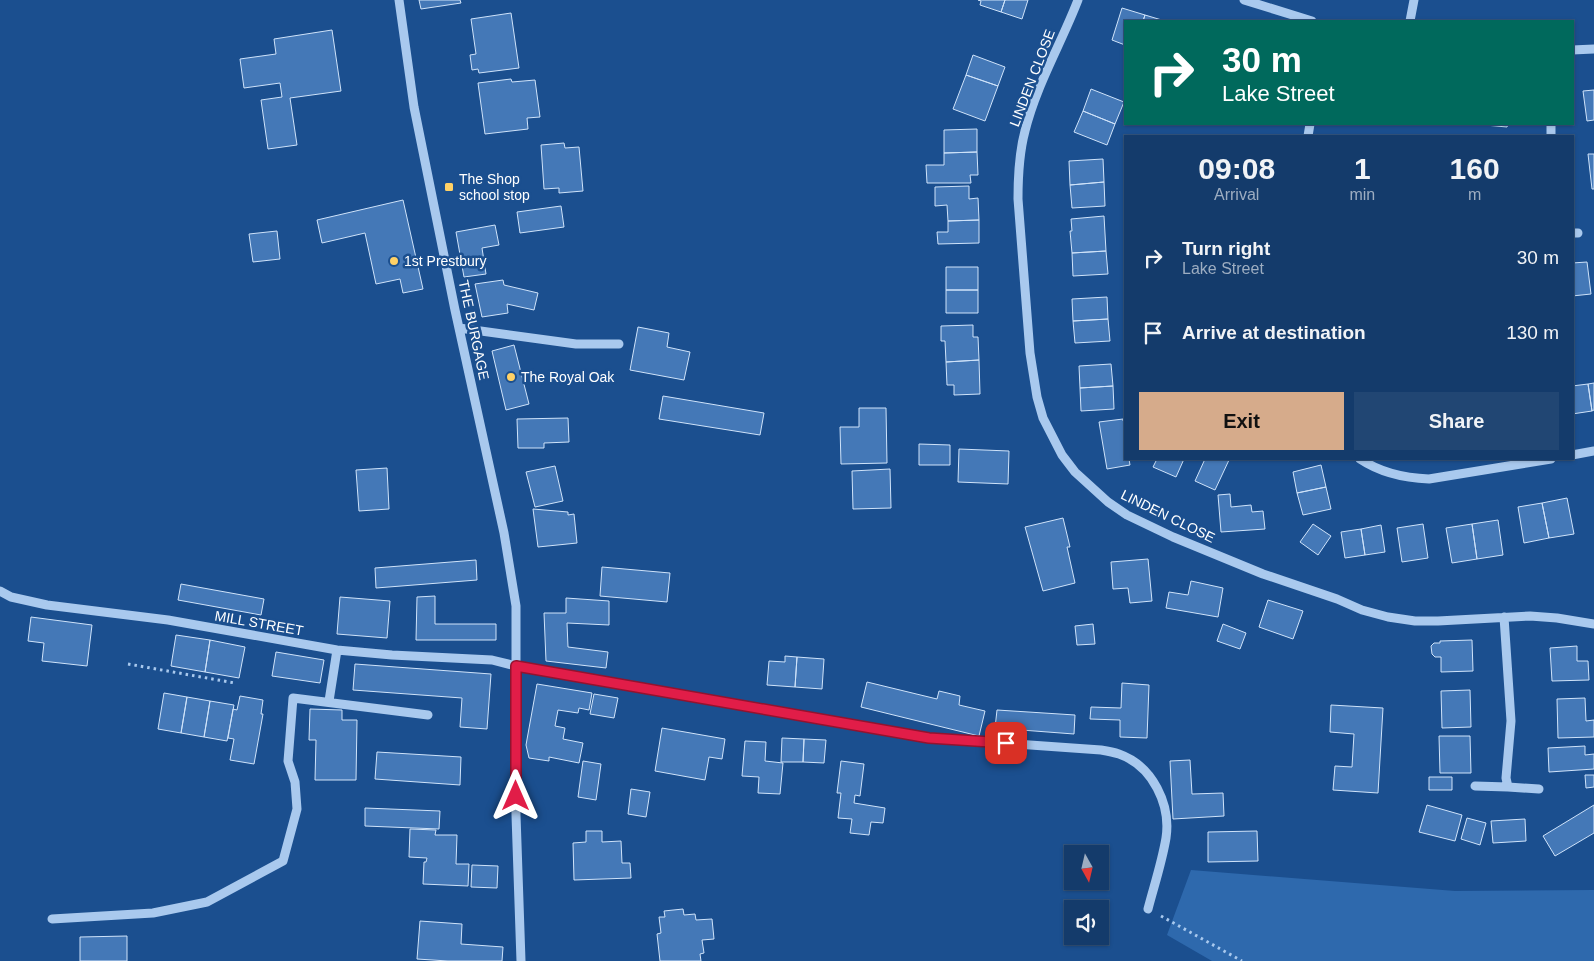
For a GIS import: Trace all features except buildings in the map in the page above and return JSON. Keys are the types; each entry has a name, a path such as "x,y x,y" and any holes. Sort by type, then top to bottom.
{"street":[{"name":"THE BURGAGE","path":"399,0 414,107 459,328 504,533 516,606 516,815 520,961"},
{"name":"LINDEN CLOSE","path":"1078,0 1032,107 1025,131 1018,177 1029,343 1037,398 1043,418 1062,454 1075,472 1090,488 1127,515 1173,537 1263,574 1337,599 1362,610 1388,617 1415,620 1438,621 1504,616 1557,618 1594,624"},
{"path":"1244,0 1309,20"},
{"path":"1410,20 1414,0"},
{"path":"1574,50 1594,49"},
{"path":"459,328 576,344 619,344"},
{"path":"1574,455 1594,451"},
{"path":"1361,460 1389,474 1428,479 1545,460"},
{"name":"MILL STREET","path":"0,591 11,597 46,604 168,620 337,650 492,660 516,666 929,738 1100,750 1119,754 1138,766 1153,782 1165,809 1166,839 1148,909"},
{"path":"1504,616 1511,721 1506,778 1508,788"},
{"path":"329,701 337,650"},
{"path":"52,919 153,913 206,902 283,861 297,809 295,782 288,761 293,698 329,701 428,715"},
{"path":"1475,786 1539,789"}],"path":[{"path":"128,664 235,683"},
{"path":"1148,909 1242,961"}],"shaded area":[{"path":"1191,870 1455,891 1594,890 1594,961 1212,961 1167,935"}],"place":[{"name":"The Shop school stop","path":"449,187"},
{"name":"1st Prestbury","path":"394,261"},
{"name":"The Royal Oak","path":"511,377"}],"route":[{"path":"516,796 516,666 929,738 1006,743"}]}
